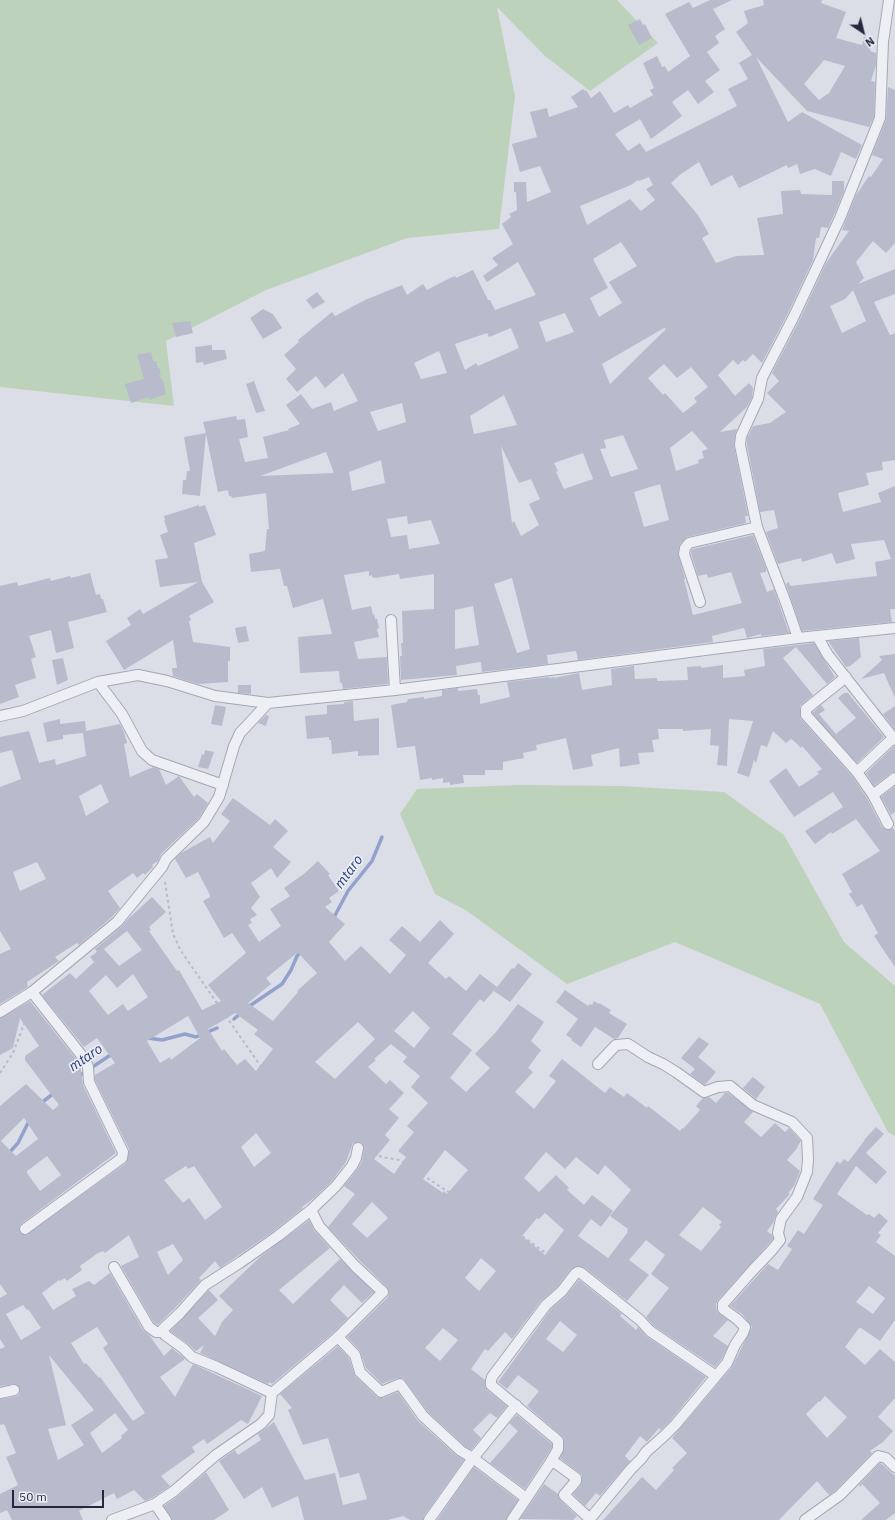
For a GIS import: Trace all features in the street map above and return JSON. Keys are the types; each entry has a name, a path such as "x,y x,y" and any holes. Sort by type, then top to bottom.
{"street":[{"path":"798,638 757,527 740,445 741,436 758,398 762,378 794,316 840,218 880,118 883,42 889,0"},
{"path":"700,602 684,554 685,548 689,543 757,527"},
{"path":"391,620 395,690"},
{"path":"0,716 23,711 98,682 138,674 167,681 215,696 268,703 395,690 798,638 895,628"},
{"path":"817,636 828,655 894,739 857,772"},
{"path":"846,677 805,712 806,715 857,772 873,795 888,824"},
{"path":"98,682 122,714 142,751 152,760 223,785"},
{"path":"0,1012 32,992 117,922 162,867 166,859 204,822 219,796 234,746 240,733 268,703"},
{"path":"873,795 895,778"},
{"path":"25,1229 122,1158 123,1152 89,1082 86,1061 32,992"},
{"path":"550,1463 557,1464 574,1476 576,1481 564,1495 590,1519 631,1469 646,1452 676,1424 727,1363 745,1327 723,1309 723,1304 780,1240 778,1233 781,1219 797,1197 807,1172 807,1138 792,1122 753,1105 730,1086 718,1087 704,1092 676,1072 628,1044 616,1045 598,1064"},
{"path":"163,1332 163,1329 180,1313 205,1284 241,1262 311,1210 336,1186 352,1166 356,1158 358,1148"},
{"path":"112,1520 155,1504 174,1492 216,1455 261,1424 269,1415 272,1393 338,1337 383,1292 355,1266 320,1226 311,1210"},
{"path":"114,1267 149,1327 156,1332 163,1332"},
{"path":"512,1520 550,1463 558,1449 558,1441 491,1385 492,1377 546,1305 552,1298 562,1291 574,1274 578,1272 581,1273 640,1320 650,1331 716,1376"},
{"path":"163,1332 164,1335 183,1348 192,1357 272,1393"},
{"path":"338,1337 355,1355 360,1372 381,1392 400,1384 423,1416 461,1451 473,1458 526,1498"},
{"path":"0,1393 14,1390"},
{"path":"429,1520 473,1458 516,1405"},
{"path":"806,1520 840,1495 878,1456 886,1458 895,1467"},
{"path":"155,1504 166,1520"}],"path":[{"path":"162,867 174,934 181,951 264,1071 313,1109 358,1148 382,1157 400,1160 465,1203 489,1222 502,1222 507,1225 574,1274"},
{"path":"0,1073 13,1053 26,1019 31,1013 42,1005"}],"green space":[{"path":"0,0 617,0 658,43 590,91 545,56 497,7 515,96 499,229 407,238 266,290 166,341 174,406 0,387"},
{"path":"519,785 620,786 724,792 784,835 844,942 895,986 895,1136 888,1132 820,1004 675,942 567,984 467,911 435,894 400,814 417,789"}],"building":[{"path":"710,0 732,0 713,9 725,29 715,36 719,43 707,52 720,70 705,81 714,92 698,104 688,90 672,102 682,116 651,139 640,119 615,134 628,151 640,143 646,152 737,106 728,89 748,79 739,63 752,55 736,32 748,23 744,11 764,5 763,0 822,0 821,3 846,12 836,38 862,45 864,37 873,39 870,51 876,53 876,65 871,81 875,82 874,117 869,127 807,111 756,57 788,122 802,112 862,145 856,159 841,152 831,176 815,169 800,174 797,164 788,168 787,165 739,188 732,175 711,186 699,162 671,183 698,215 709,234 702,238 716,263 736,256 764,255 757,218 783,214 781,191 800,190 801,194 832,195 832,181 844,181 844,191 834,215 828,228 821,227 819,238 816,238 813,260 762,363 753,354 745,362 743,360 738,365 733,360 718,375 735,396 749,383 753,388 752,397 747,407 720,432 737,429 734,446 748,516 745,516 746,523 687,537 680,544 678,553 693,615 742,603 731,572 708,578 707,574 698,576 691,551 693,549 753,535 766,568 766,572 760,573 767,592 774,589 789,633 761,636 761,634 747,638 744,628 712,636 713,642 578,660 576,651 547,655 548,664 482,672 480,662 456,666 457,675 401,680 400,656 402,656 401,643 403,643 402,611 434,609 434,574 400,579 399,574 375,578 372,577 372,575 369,576 369,571 344,575 352,610 371,606 379,628 377,629 379,637 354,642 358,659 387,657 388,684 343,689 342,683 340,683 339,671 300,673 298,637 332,634 323,599 293,608 287,586 284,586 280,569 251,572 249,554 265,551 267,529 269,529 266,493 232,498 229,496 228,490 218,492 206,434 200,496 182,494 183,480 186,480 187,471 190,471 184,437 206,433 203,422 236,416 237,420 245,419 248,437 239,439 245,462 268,458 263,437 289,430 288,429 300,424 286,405 301,394 312,409 331,402 334,411 358,401 343,373 325,388 316,376 297,392 286,379 296,369 284,355 299,342 298,340 332,312 335,316 365,300 402,285 407,295 423,284 427,290 455,276 456,278 473,270 488,300 490,300 495,310 536,295 518,262 487,282 483,276 498,265 492,258 513,244 502,224 511,217 509,214 517,210 514,182 526,182 527,202 551,192 540,166 520,172 512,144 537,137 530,112 547,108 549,117 578,107 571,97 583,89 585,91 586,90 591,98 600,91 614,113 628,105 630,108 653,95 650,90 654,88 643,63 657,56 662,67 665,66 668,72 690,56 665,14 689,2 693,8","holes":["824,60 845,66 829,93 819,100 804,84","649,177 653,185 646,189 655,200 641,211 630,199 587,225 580,206 631,185 638,180 639,181","621,242 637,266 609,282 622,303 599,317 590,298 608,288 593,259","565,313 574,332 546,342 539,322","511,328 519,348 478,366 476,363 465,370 455,344 487,333 489,337","664,328 666,329 610,384 602,364","439,351 447,373 421,379 414,363","664,364 677,378 691,367 708,387 694,398 697,402 683,413 665,393 663,395 648,378","504,395 517,425 474,434 470,416","402,403 406,422 378,431 370,412","692,431 708,449 702,451 704,458 698,460 699,463 676,471 670,448","623,435 638,469 611,477 600,449 606,448 604,440","501,446 519,483 531,479 540,499 529,504 539,525 521,536 514,521 512,523","326,452 334,473 260,476","583,453 593,479 564,489 556,472 558,471 554,463","381,460 385,483 352,491 349,472","660,484 669,520 644,527 634,492","407,516 408,524 431,520 440,544 409,549 407,535 391,537 387,519","512,578 530,649 517,653 494,584","473,606 479,645 455,649 455,610"]},
{"path":"640,19 643,25 645,24 652,38 639,45 628,25"},
{"path":"888,87 895,90 895,243 886,253 873,241 856,262 864,278 858,284 895,269 895,294 874,302 890,335 895,333 895,460 882,462 883,470 866,473 869,485 838,493 843,512 881,502 878,493 895,486 895,609 890,609 892,622 802,631 786,584 789,582 790,586 877,576 875,562 891,559 884,540 851,544 855,559 836,564 832,553 802,562 801,558 778,564 766,532 778,528 774,510 760,512 747,445 747,438 753,426 770,423 786,412 767,393 779,381 772,373 800,319 826,263 849,231 842,230 856,195 869,176 871,177 883,159 872,155 886,120","holes":["853,290 866,321 842,333 830,306 845,299"]},
{"path":"317,292 325,302 313,309 306,300"},
{"path":"263,309 273,314 282,328 263,339 250,318"},
{"path":"190,321 193,333 176,337 172,323"},
{"path":"212,345 212,350 225,350 227,359 204,365 203,362 196,363 195,347"},
{"path":"151,352 153,361 156,361 159,368 161,374 159,376 163,381 166,394 149,400 149,397 131,403 125,384 144,379 137,355"},
{"path":"254,381 265,411 256,413 246,384"},
{"path":"199,505 199,507 205,505 216,535 194,543 202,582 214,602 189,616 191,620 189,621 193,642 230,647 228,682 198,684 173,676 172,668 177,668 173,640 124,670 106,641 131,625 127,618 140,609 143,614 198,582 160,587 155,560 168,558 160,535 168,532 164,516"},
{"path":"90,573 96,595 100,594 107,612 68,622 74,648 56,653 51,630 29,636 36,657 31,659 36,678 15,685 19,697 0,704 0,586 17,582 18,586 50,578 51,581"},
{"path":"246,626 249,641 238,643 235,628"},
{"path":"859,638 861,657 850,666 846,667 828,641"},
{"path":"814,643 835,677 827,684 796,647 783,658 813,695 800,706 801,719 852,776 867,798 882,827 887,830 893,828 895,831 895,967 874,936 878,933 862,904 857,907 849,894 852,892 842,874 880,851 856,819 832,834 831,832 815,844 805,831 843,807 833,792 794,817 769,781 786,768 799,787 819,774 817,772 822,769 802,746 801,748 791,739 786,743 773,731 767,747 761,745 756,763 754,760 749,777 737,773 753,721 729,719 727,766 717,765 719,746 710,745 711,729 683,731 683,729 658,729 659,739 652,740 654,752 638,753 640,764 620,767 619,748 591,755 593,766 573,770 566,738 536,745 537,750 523,753 524,758 503,762 503,770 485,770 485,775 463,775 464,783 450,785 450,782 443,783 443,778 420,780 415,746 397,748 391,705 407,702 408,699 424,697 424,699 442,696 442,690 458,688 458,691 477,689 478,695 480,695 480,704 510,697 507,682 549,677 554,678 579,673 582,690 612,685 611,669 634,666 635,679 657,678 657,681 688,680 687,667 701,666 701,668 723,665 723,678 745,676 744,670 765,666 763,649"},
{"path":"895,654 895,698 884,673 861,679 882,660 879,656"},
{"path":"63,658 68,680 57,685 52,660"},
{"path":"238,685 251,685 251,694 238,693"},
{"path":"844,693 848,693 884,737 857,763 812,713 821,705 825,710 819,714 836,734 856,718 838,698"},
{"path":"353,701 354,721 379,718 379,755 358,756 358,751 332,754 331,740 329,740 329,737 307,739 305,716 327,714 327,705 344,704 344,702"},
{"path":"215,705 226,707 222,726 211,724"},
{"path":"895,706 895,730 883,714"},
{"path":"266,715 269,716 266,726 258,723"},
{"path":"60,719 60,724 85,721 86,731 120,724 127,743 124,744 130,777 153,767 159,769 166,785 179,776 194,797 197,794 208,803 199,818 161,854 158,861 152,865 153,867 145,875 143,873 137,878 133,873 108,891 120,908 112,917 79,945 77,943 55,957 59,961 27,982 28,987 0,1004 0,954 11,949 0,931 0,787 21,779 12,750 0,753 0,737 29,731 39,763 55,759 56,765 86,756 83,733 63,735 63,739 47,742 43,723","holes":["101,784 109,802 86,816 79,796","37,862 46,879 20,891 13,872"]},
{"path":"894,746 895,772 891,773 874,786 866,773"},
{"path":"205,750 214,752 208,769 198,767 202,754 204,755"},
{"path":"895,786 895,812 891,815 881,797"},
{"path":"233,798 270,825 275,819 288,831 273,847 291,862 277,878 271,868 251,883 260,897 251,908 257,915 250,919 252,923 248,925 259,942 281,926 270,909 290,896 284,888 305,873 318,861 330,874 328,875 339,891 329,898 332,902 325,907 345,924 329,942 345,961 361,946 390,974 406,955 389,940 402,926 420,942 440,920 454,934 428,963 446,979 449,976 466,991 480,974 497,987 484,1002 480,999 452,1034 472,1050 450,1078 466,1092 490,1068 475,1054 496,1032 518,1004 544,1022 531,1041 541,1050 528,1068 533,1072 515,1092 534,1109 556,1081 549,1076 562,1059 605,1093 610,1087 624,1097 627,1093 647,1108 648,1106 680,1131 700,1110 696,1106 703,1098 709,1097 716,1103 725,1093 728,1093 753,1112 744,1122 761,1137 775,1123 785,1132 789,1128 801,1141 787,1160 800,1171 794,1186 788,1193 790,1194 776,1209 778,1212 767,1231 772,1235 773,1239 716,1304 717,1312 728,1320 713,1336 728,1346 721,1360 715,1367 654,1326 646,1317 669,1288 651,1274 665,1255 646,1240 629,1260 649,1275 627,1301 585,1268 577,1266 570,1270 557,1287 541,1301 512,1339 505,1332 488,1351 485,1349 471,1369 485,1380 485,1387 487,1390 507,1406 497,1418 490,1413 473,1430 481,1438 471,1450 428,1412 403,1378 398,1378 382,1384 366,1368 360,1351 347,1337 388,1297 389,1293 387,1287 328,1227 355,1194 344,1186 357,1170 362,1161 364,1149 362,1143 353,1143 346,1162 331,1182 314,1198 274,1231 220,1268 215,1261 199,1278 201,1280 158,1325 154,1323 121,1266 139,1257 129,1235 105,1253 103,1251 98,1253 80,1266 82,1270 67,1281 65,1278 60,1281 59,1280 42,1293 53,1310 76,1296 72,1289 89,1281 94,1285 110,1273 143,1330 150,1336 164,1356 172,1348 185,1359 160,1377 175,1397 193,1364 262,1396 248,1424 241,1420 207,1444 204,1439 192,1447 195,1452 161,1476 170,1486 152,1498 145,1501 134,1490 117,1499 114,1493 79,1511 83,1520 12,1520 7,1510 0,1513 0,1494 18,1485 6,1457 16,1453 4,1424 0,1425 0,1399 19,1395 20,1389 16,1384 0,1386 0,1349 5,1347 0,1339 0,1298 7,1294 0,1284 0,1106 26,1084 53,1110 59,1105 25,1060 25,1056 39,1046 20,1018 13,1048 0,1055 0,1018 30,1001 80,1064 83,1085 116,1153 21,1224 19,1227 20,1232 26,1235 126,1163 129,1153 129,1149 95,1080 95,1075 115,1063 97,1038 84,1047 42,995 70,973 76,979 94,962 90,957 97,952 95,949 121,927 152,897 166,912 149,927 151,930 149,931 177,971 179,970 202,1010 221,1001 208,985 246,953 232,933 224,938 203,901 210,897 210,895 198,872 186,878 175,859 181,853 210,837 213,843 230,821 221,814","holes":["127,931 142,950 119,966 104,949","297,953 317,973 297,991 298,992 273,1021 248,1003 271,984 266,978","133,974 148,997 128,1011 123,1004 108,1015 89,991 106,975 117,988","413,1011 430,1028 414,1048 394,1031","235,1013 258,1030 254,1034 273,1049 256,1071 245,1059 237,1065 224,1049 222,1051 208,1029","188,1016 200,1038 171,1060 170,1057 160,1063 147,1041","358,1022 375,1039 335,1079 315,1062","391,1044 407,1057 403,1062 420,1076 411,1087 428,1103 407,1126 414,1132 398,1151 406,1157 394,1174 374,1159 390,1140 385,1135 399,1118 389,1109 404,1093 390,1080 386,1084 368,1067 376,1060 374,1059","24,1118 38,1139 16,1156 1,1141","256,1133 271,1153 254,1167 241,1147","445,1150 468,1170 447,1194 444,1191 443,1193 423,1179","546,1152 565,1169 576,1157 598,1175 605,1165 631,1190 610,1216 628,1229 628,1232 608,1258 578,1236 591,1219 601,1227 613,1211 592,1195 584,1205 567,1190 569,1188 556,1175 539,1192 524,1178","47,1156 61,1175 40,1191 27,1171","186,1166 188,1169 194,1166 222,1207 205,1220 189,1198 183,1203 164,1180","372,1202 388,1218 367,1238 352,1224","703,1207 722,1222 719,1225 721,1227 701,1251 679,1235","545,1213 564,1230 545,1255 522,1236 537,1218 539,1219","173,1244 183,1260 168,1275 157,1252","481,1258 496,1271 479,1291 465,1278","23,1305 27,1310 28,1309 41,1328 21,1340 6,1314","97,1327 108,1344 103,1348 145,1413 133,1421 100,1377 99,1378 86,1363 84,1364 71,1343","443,1328 458,1340 440,1361 425,1348","49,1355 94,1410 71,1425 84,1445 58,1460 48,1429 66,1425","115,1413 128,1430 121,1436 122,1438 102,1453 90,1433"]},
{"path":"518,963 532,974 510,1002 494,991 512,968 514,969"},
{"path":"565,990 588,1006 590,1004 592,1005 594,1001 599,1003 611,1010 609,1013 627,1024 618,1038 614,1039 595,1027 581,1047 571,1040 572,1039 566,1035 578,1019 556,1002"},
{"path":"699,1037 709,1044 698,1057 716,1072 705,1085 690,1074 695,1069 681,1058"},
{"path":"753,1077 765,1087 756,1099 743,1088"},
{"path":"876,1127 884,1134 866,1153 887,1172 876,1184 856,1166 837,1194 867,1215 869,1214 874,1218 879,1213 888,1221 878,1233 881,1235 876,1242 895,1256 895,1320 880,1341 859,1328 845,1347 865,1365 880,1349 895,1362 895,1398 878,1417 893,1431 883,1442 870,1451 872,1453 836,1490 829,1495 817,1481 779,1520 603,1520 642,1477 656,1490 674,1470 672,1468 687,1453 672,1438 732,1367 752,1327 742,1314 730,1306 768,1264 778,1270 792,1249 787,1246 798,1230 804,1234 823,1205 813,1199 837,1161 840,1164 844,1159 848,1162 864,1140","holes":["869,1286 885,1298 873,1314 856,1302","825,1396 847,1417 827,1438 806,1414"]},
{"path":"309,1220 314,1230 330,1248 279,1290 293,1304 340,1259 374,1292 362,1303 344,1285 330,1300 348,1318 334,1332 272,1384 270,1382 268,1384 200,1353 204,1345 196,1351 170,1331 209,1290 218,1300 198,1318 215,1336 222,1322 233,1310 219,1296 261,1256"},
{"path":"579,1280 622,1314 620,1316 636,1330 638,1327 646,1336 706,1377 661,1430 659,1428 647,1442 640,1436 625,1456 630,1461 600,1496 596,1493 585,1506 573,1494 581,1485 582,1475 560,1458 564,1449 563,1437 527,1406 539,1391 518,1375 507,1389 498,1382 551,1309 566,1296","holes":["560,1321 577,1335 563,1352 546,1339"]},
{"path":"338,1346 349,1358 355,1376 377,1397 383,1398 398,1392 418,1421 457,1456 464,1460 424,1516 423,1520 410,1520 403,1516 388,1520 304,1520 298,1496 272,1508 262,1487 244,1499 219,1461 235,1450 238,1455 261,1440 258,1434 274,1422 305,1480 335,1473 343,1505 367,1499 359,1473 340,1478 328,1438 303,1445 288,1410 292,1408 280,1394"},
{"path":"517,1415 552,1444 552,1447 525,1489 490,1463 518,1431 509,1423"},
{"path":"880,1463 895,1476 895,1513 886,1520 861,1520 880,1503 862,1484 860,1487 859,1485"},
{"path":"474,1467 518,1500 506,1520 437,1520"},
{"path":"206,1472 229,1510 214,1520 172,1520 164,1506"},
{"path":"544,1484 558,1494 560,1500 577,1516 573,1520 520,1519"}],"waterway":[{"name":"mtaro","path":"333,919 348,891 372,861 382,837"},
{"name":"mtaro","path":"248,1007 282,984 291,970 297,956 302,951"},
{"name":"mtaro","path":"234,1019 241,1013"},
{"name":"mtaro","path":"148,1038 162,1040 185,1034 196,1037 217,1028"},
{"name":"mtaro","path":"79,1076 112,1054"},
{"name":"mtaro","path":"40,1104 54,1093"},
{"name":"mtaro","path":"8,1154 18,1143 29,1121"}]}
